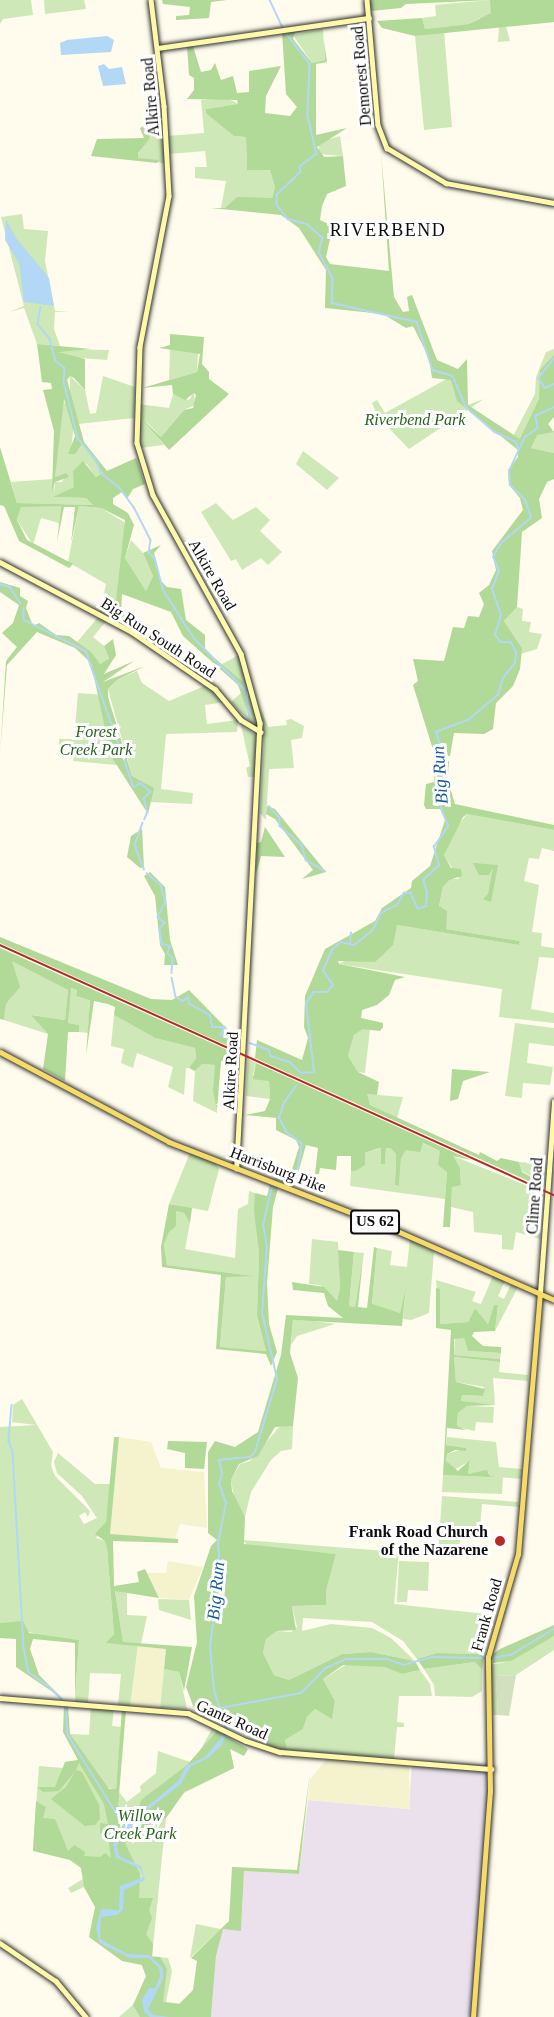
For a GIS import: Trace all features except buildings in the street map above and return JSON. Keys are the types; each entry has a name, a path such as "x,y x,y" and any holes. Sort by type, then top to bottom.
{"main road":[{"name":"Alkire Road","path":"151,0 158,48 169,196 140,347 137,444 153,495 244,660 261,732 237,1168"},
{"name":"Demorest Road","path":"367,0 378,125 390,151 446,183 554,203"},
{"path":"158,48 369,18"},
{"name":"Big Run South Road","path":"0,562 132,632 215,689 241,720 261,732"},
{"name":"Harrisburg Pike","path":"0,1052 148,1133 272,1182 554,1300"},
{"name":"Clime Road","path":"540,1293 554,1102"},
{"name":"Frank Road","path":"473,2017 490,1769 487,1662 518,1554 540,1293"},
{"name":"Gantz Road","path":"0,1698 188,1713 228,1732 280,1752 490,1769"},
{"path":"0,1943 56,1982 86,2017"}],"shaded area":[{"path":"412,1760 487,1765 489,1807 473,2017 211,2017 216,1956 223,1928 241,1930 244,1871 299,1874 308,1800 409,1809"}],"green space":[{"path":"0,0 31,0 33,15 3,19 0,24"},
{"path":"44,0 84,0 86,9 45,14"},
{"path":"162,0 227,0 211,2 209,18 176,20 176,16 189,15 190,7 163,4"},
{"path":"369,0 490,0 406,4 401,8 371,11"},
{"path":"490,0 554,0 554,22 506,26 510,41 498,42 499,27 492,27 480,18 469,24 425,29 422,18 436,16 435,5"},
{"path":"490,0 554,0 554,22 415,36 382,28 377,21 422,18 425,29 469,24 491,13"},
{"path":"322,27 295,33 293,39 312,63 325,60 324,41 327,62 316,64 316,135 347,128 317,147 324,157 343,156 346,186 327,194 320,220 333,226 326,257 330,264 389,271 381,153 394,297 403,312 409,311 407,297 412,295 437,360 458,369 467,359 468,405 520,439 539,399 540,370 554,355 554,417 548,424 554,432 537,435 531,448 554,453 554,479 547,482 539,499 542,518 522,532 517,607 504,621 522,648 520,669 513,686 496,703 493,729 484,734 454,733 450,756 435,756 413,685 418,681 413,659 444,661 453,627 464,628 468,616 479,617 484,604 479,593 489,585 496,570 492,551 523,510 520,498 509,485 508,470 518,457 518,450 457,401 451,380 432,378 429,358 413,326 406,328 383,314 325,308 326,270 299,228 281,215 211,208 225,208 237,197 272,198 275,187 270,170 247,170 246,137 234,136 206,113 206,109 238,104 237,100 187,99 194,90 194,78 189,75 187,46 193,46 201,72 211,70 215,63 221,80 233,76 237,93 249,92 249,71 281,66 266,96 265,113 290,116 297,107 286,94 282,32"},
{"path":"323,29 325,60 312,63 293,35"},
{"path":"444,31 452,127 424,130 415,36"},
{"path":"226,98 239,104 206,109 234,136 246,137 247,169 270,169 275,187 272,198 221,208 226,181 195,178 195,167 207,167 205,151 170,154 168,136 204,133 201,100"},
{"path":"162,111 166,164 138,158 138,153 149,140"},
{"path":"159,112 149,140 138,153 138,158 159,160 157,163 91,156 97,139 144,138 140,128 151,122"},
{"path":"340,136 343,156 319,154 319,142"},
{"path":"22,214 24,229 48,231 45,261 55,311 71,312 55,312 54,329 60,346 37,344 24,308 9,312 24,306 1,217"},
{"path":"170,334 204,337 202,364 209,372 209,379 229,394 169,450 143,420 161,437 184,410 193,408 196,395 194,393 185,400 173,394 172,385 142,388 197,372 200,354 159,348 170,345"},
{"path":"37,344 91,349 58,352 85,359 85,390 74,378 70,376 67,380 84,442 107,471 136,458 145,484 133,489 127,499 122,492 113,498 113,504 128,513 134,525 125,558 146,591 153,576 143,553 161,545 154,553 161,581 167,587 181,589 186,620 205,635 205,650 243,682 250,719 238,685 183,636 171,612 122,594 121,613 138,623 131,629 114,619 125,520 101,508 79,506 71,543 75,507 64,507 57,542 61,506 21,507 17,520 27,540 73,564 69,568 19,541 4,506 0,505 0,447 17,503 93,505 86,498 53,497 74,487 73,471 83,461 96,477 103,473 82,444 75,454 68,454 75,436 64,399 55,477 66,473 69,477 55,482 52,492 54,431 43,390 52,389 51,383 42,382"},
{"path":"60,349 109,350 107,360 68,357 58,354"},
{"path":"170,349 198,352 197,372 169,380"},
{"path":"554,349 554,414 522,452 510,442 535,394 536,377 546,352"},
{"path":"70,376 85,390 90,414 96,413 103,376 135,387 134,418 78,424 70,397"},
{"name":"Riverbend Park","path":"452,376 465,406 484,399 409,449 378,417 372,403 377,400 385,413"},
{"path":"194,392 195,405 184,410 161,437 144,419 164,445 139,448 138,404 169,408 173,394 189,400"},
{"path":"61,399 69,408 74,425 71,449 82,444 103,473 96,477 86,463 73,471 77,484 54,497 86,498 93,505 17,503 11,482 53,479 54,493 55,482 62,482 66,473 55,477"},
{"path":"554,432 554,453 531,448 536,435"},
{"path":"303,451 339,478 327,490 296,464"},
{"path":"216,503 233,520 256,507 270,520 260,531 282,552 268,565 261,558 242,570 236,559 231,561 201,512"},
{"path":"21,506 61,506 59,523 41,518 33,545 17,520"},
{"path":"79,506 101,508 127,524 114,619 100,612 106,584 68,562"},
{"path":"131,540 143,553 153,576 146,591 125,558"},
{"path":"0,582 20,588 20,596 28,601 26,608 33,626 39,623 56,635 69,636 91,652 100,664 109,659 104,646 113,639 116,655 104,674 134,661 103,682 145,666 117,680 108,689 108,697 132,776 154,788 148,814 111,756 91,663 75,648 37,632 7,665 0,755 6,661 17,647 2,633 13,623 19,605 0,592"},
{"path":"517,607 523,609 522,621 531,622 529,632 542,634 537,649 521,654 522,648 504,621"},
{"path":"100,615 108,619 93,637 104,646 109,660 100,664 77,642"},
{"path":"239,655 257,718 253,725 231,702 242,692 248,716 248,692 222,664"},
{"path":"137,671 142,683 169,701 207,685 225,702 205,705 207,724 238,720 237,732 166,734 161,789 193,793 192,804 150,802 153,788 132,776 108,689 117,680"},
{"name":"Forest Creek Park","path":"78,693 105,695 127,766 73,761 74,746 59,745 59,739 74,739"},
{"path":"261,709 268,727 287,725 286,720 291,719 304,726 302,738 291,740 294,768 269,769 266,820 260,813 264,745"},
{"path":"241,725 259,738 255,777 248,777 246,768 250,766"},
{"path":"435,761 449,761 448,781 455,804 554,825 554,830 467,814 463,817 444,855 451,868 461,869 462,876 449,880 443,887 439,906 447,911 446,929 520,941 519,945 397,925 393,945 375,962 338,961 339,964 405,977 395,980 389,995 377,1005 362,1010 361,1018 383,1023 383,1027 380,1031 363,1029 354,1035 348,1056 358,1072 379,1082 377,1095 367,1094 370,1105 479,1155 480,1152 497,1161 501,1158 519,1162 522,1172 542,1183 542,1187 255,1058 257,1040 302,1060 308,1038 304,1027 305,996 325,949 375,921 382,908 411,888 412,881 430,866 445,820 440,809 426,809 424,805 426,784 434,782"},
{"path":"267,806 275,809 326,872 302,879 313,870 275,819 266,814"},
{"path":"467,814 554,830 554,851 542,848 539,859 529,858 524,881 539,885 532,932 542,933 541,946 554,948 554,958 539,957 531,1009 554,1013 554,1023 499,1017 502,989 339,964 348,959 375,962 397,925 519,945 520,941 446,929 439,906 443,887 449,879 459,879 444,855 453,832"},
{"path":"265,827 285,857 261,856 256,874 257,843 261,842"},
{"path":"142,829 144,867 140,868 127,857 131,836"},
{"path":"473,863 498,865 491,902 483,899 488,894 493,868 489,875 479,875"},
{"path":"150,872 165,887 170,940 178,965 164,965 165,954 160,945 155,896 144,876"},
{"path":"0,937 151,999 172,1000 189,990 233,1035 237,1050 0,943"},
{"path":"0,948 234,1053 230,1062 221,1061 217,1110 213,1091 215,1065 202,1064 195,1071 189,1068 196,1058 195,1048 155,1038 114,1015 115,1007 108,1004 94,1001 86,1055 90,1000 76,996 77,990 71,988 68,1023 79,1025 79,1032 68,1032 65,1081 43,1069 48,1034 31,1015 65,1020 68,990 12,961 20,987 6,1004 4,1020 0,1019"},
{"path":"12,960 68,990 65,1020 32,1015 48,1034 4,1020 6,1004 13,996"},
{"path":"70,988 77,990 76,996 90,999 88,1033 79,1032 79,1025 68,1023"},
{"path":"114,1015 155,1038 195,1048 196,1058 189,1068 186,1068 184,1095 168,1087 173,1067 137,1053 133,1068 121,1063 124,1049 111,1046"},
{"path":"515,1023 554,1028 554,1046 529,1043 527,1063 553,1067 550,1085 523,1083 522,1098 505,1096"},
{"path":"363,1029 370,1029 365,1073 358,1072 348,1056 354,1035"},
{"path":"248,1059 256,1063 253,1075 269,1081 270,1099 246,1096"},
{"path":"256,1063 471,1160 453,1156 460,1168 461,1185 452,1187 450,1227 443,1227 447,1172 438,1165 440,1151 423,1143 420,1152 406,1150 401,1158 399,1186 395,1185 396,1154 390,1148 386,1148 385,1164 381,1164 381,1148 365,1153 365,1165 355,1171 351,1171 351,1156 337,1156 336,1170 320,1168 319,1174 315,1174 318,1148 306,1145 294,1187 272,1178 290,1176 299,1147 296,1140 276,1130 276,1118 245,1115 265,1111 270,1099 269,1081 253,1079"},
{"path":"202,1064 215,1065 217,1113 193,1101 195,1071"},
{"path":"452,1069 490,1072 463,1081 458,1099 450,1101"},
{"path":"366,1094 403,1097 397,1118 370,1105"},
{"path":"422,1143 440,1151 447,1171 445,1199 350,1186 351,1171 355,1171 365,1153 381,1148 381,1164 385,1164 386,1148 390,1148 396,1154 395,1185 399,1186 401,1157 406,1150"},
{"path":"190,1153 215,1163 219,1169 208,1211 169,1204"},
{"path":"453,1156 543,1192 540,1239 516,1232 513,1250 502,1249 502,1235 474,1232 473,1212 451,1207 452,1186 461,1184 460,1168 452,1161"},
{"path":"519,1162 546,1164 544,1188 542,1183 522,1171"},
{"path":"270,1185 278,1188 273,1207 267,1283 269,1324 277,1352 271,1366 266,1354 216,1349 221,1275 162,1267 161,1247 169,1204 192,1208 190,1223 184,1213 176,1211 176,1226 169,1232 164,1244 167,1265 254,1276 226,1277 220,1347 266,1351 257,1316 259,1253 254,1210 255,1193 267,1196"},
{"path":"249,1191 255,1193 259,1253 257,1316 266,1351 220,1348 226,1276 254,1276 167,1265 164,1244 169,1231 176,1226 176,1211 184,1213 190,1223 185,1249 235,1258 238,1209 248,1204"},
{"path":"410,1238 434,1252 429,1313 411,1320 403,1319 406,1288 400,1313 372,1305 377,1248 392,1251 390,1265 407,1267"},
{"path":"312,1239 338,1242 340,1288 337,1302 320,1285 309,1284"},
{"path":"374,1247 377,1248 372,1304 400,1313 406,1287 402,1326 293,1320 290,1353 298,1378 293,1426 275,1427 258,1456 239,1464 231,1480 232,1491 245,1517 244,1544 336,1554 326,1591 326,1605 292,1606 296,1630 277,1631 266,1639 263,1653 274,1675 289,1680 342,1654 371,1652 415,1661 420,1670 402,1674 384,1667 343,1665 323,1679 335,1701 332,1719 315,1709 307,1717 303,1729 285,1740 287,1750 275,1748 202,1714 194,1708 186,1687 197,1642 194,1596 211,1546 217,1540 208,1533 208,1452 215,1441 235,1447 258,1432 281,1355 286,1315 343,1318 328,1306 324,1293 293,1290 292,1282 324,1287 337,1301 340,1288 338,1250 354,1252 349,1306 355,1307 363,1258 358,1307 367,1308"},
{"path":"354,1252 364,1253 355,1307 349,1306"},
{"path":"493,1276 505,1281 498,1296 504,1299 511,1284 518,1287 495,1331 498,1306 494,1305 488,1324 475,1308 468,1322 440,1324 436,1280 476,1292 472,1301 481,1304"},
{"path":"436,1288 440,1289 440,1324 468,1322 475,1308 488,1324 494,1305 498,1305 495,1331 474,1332 472,1336 483,1346 501,1347 501,1353 468,1351 464,1338 454,1339 454,1355 500,1359 500,1362 454,1357 456,1382 485,1389 483,1396 462,1395 461,1401 495,1405 467,1406 458,1413 457,1426 466,1430 447,1428 446,1445 466,1448 466,1451 455,1450 447,1454 446,1461 458,1471 470,1460 468,1474 487,1470 490,1476 507,1478 443,1475 451,1330 436,1328"},
{"path":"293,1320 335,1324 297,1336 291,1345"},
{"path":"455,1337 464,1338 468,1351 501,1353 500,1359 454,1355"},
{"path":"454,1357 500,1362 499,1372 528,1375 528,1381 493,1378 495,1405 461,1402 462,1395 483,1396 484,1387 456,1382"},
{"path":"22,1399 53,1452 51,1466 55,1476 90,1511 88,1517 85,1512 79,1516 84,1524 97,1518 82,1496 57,1473 54,1462 58,1453 95,1484 111,1484 106,1523 96,1538 106,1541 107,1548 114,1634 107,1643 138,1645 130,1706 118,1705 121,1674 90,1673 88,1703 75,1702 79,1640 45,1637 0,1623 0,1427 36,1425 12,1422 13,1405"},
{"path":"467,1406 494,1407 493,1423 476,1422 475,1431 457,1427 458,1413"},
{"path":"281,1425 293,1426 292,1449 281,1451 271,1460 251,1492 245,1517 235,1502 231,1480 240,1464 250,1461"},
{"path":"114,1437 119,1437 110,1534 178,1539 178,1543 113,1541 114,1586 139,1582 137,1572 145,1569 159,1598 115,1591 123,1642 192,1647 184,1691 179,1672 164,1669 166,1649 106,1643 114,1634 107,1548 105,1541 95,1534 106,1522"},
{"path":"119,1437 151,1442 161,1468 204,1472 207,1528 180,1524 175,1540 110,1534"},
{"path":"447,1437 496,1442 499,1467 522,1469 521,1479 490,1476 488,1471 468,1474 470,1461 454,1470 446,1463 447,1454 466,1448 446,1445"},
{"path":"168,1441 207,1442 204,1469 185,1468 185,1453 167,1449"},
{"path":"443,1475 503,1478 502,1494 442,1492"},
{"path":"442,1496 518,1502 519,1507 482,1504 480,1530 462,1528 459,1549 464,1553 438,1555"},
{"path":"243,1540 399,1552 394,1604 495,1615 484,1654 437,1653 417,1659 403,1641 372,1622 303,1618 302,1631 331,1624 372,1628 391,1638 415,1661 371,1652 342,1654 289,1680 274,1675 263,1653 266,1639 277,1631 291,1632 297,1627 292,1606 326,1605 326,1591 336,1554 248,1546"},
{"path":"168,1561 203,1567 189,1600 159,1598 147,1573 166,1573"},
{"path":"399,1561 429,1562 428,1591 408,1590 407,1602 397,1602"},
{"path":"115,1590 127,1593 127,1615 147,1616 141,1644 123,1643"},
{"path":"158,1599 189,1600 191,1620 159,1610"},
{"path":"23,1621 29,1633 79,1640 75,1698 75,1643 33,1639 30,1649 39,1675 63,1699 16,1667 16,1639 0,1638 0,1623"},
{"path":"554,1625 554,1636 511,1661 493,1663 493,1654 500,1649"},
{"path":"554,1636 554,1650 516,1675 496,1676 498,1715 493,1715 490,1665 505,1662"},
{"path":"138,1645 166,1649 160,1708 130,1706"},
{"path":"437,1653 484,1654 482,1670 475,1662 424,1669 417,1659"},
{"path":"475,1662 482,1670 482,1691 472,1697 435,1696 434,1685 424,1669"},
{"path":"349,1663 384,1667 402,1674 420,1670 430,1684 432,1696 399,1696 397,1722 404,1723 404,1727 397,1727 394,1759 287,1750 285,1740 303,1729 307,1717 315,1709 332,1718 335,1701 323,1679"},
{"path":"164,1669 179,1672 187,1709 160,1708"},
{"path":"516,1675 509,1716 498,1715 496,1676"},
{"name":"Willow Creek Park","path":"64,1705 68,1706 70,1734 109,1789 116,1789 122,1709 126,1710 118,1807 125,1818 137,1818 141,1800 187,1765 217,1731 248,1749 244,1756 230,1749 234,1768 184,1792 166,1818 153,1821 125,1843 140,1874 139,1898 153,1898 149,1910 152,1918 146,1934 153,1944 152,1957 160,1957 167,1969 163,2002 179,2004 193,1990 197,1961 191,1958 229,1921 232,1867 297,1870 310,1772 299,1874 244,1871 241,1931 223,1929 216,1956 211,2017 140,2017 133,2005 146,1976 142,1965 122,1961 89,1937 95,1907 84,1887 81,1868 70,1860 33,1851 36,1801 46,1807 43,1818 55,1819 68,1851 74,1845 85,1852 84,1856 100,1857 105,1853 111,1858 108,1837 100,1833 100,1823 108,1824 104,1804 79,1763 59,1791 43,1792 37,1787 55,1787 65,1762 78,1760 63,1732"},
{"path":"91,1706 114,1708 112,1726 121,1727 116,1790 105,1787 70,1734 89,1735"},
{"name":"Willow Creek Park","path":"212,1729 227,1736 234,1768 184,1793 166,1818 152,1956 168,1958 172,1971 166,2002 192,2005 191,2017 119,2017 151,1989 139,1958 84,1887 71,1893 68,1888 83,1879 87,1859 33,1849 39,1766 63,1768 65,1762 87,1759 105,1790 118,1791 127,1802 141,1791 140,1786 156,1773 158,1751 193,1763"},
{"path":"327,1759 409,1765 410,1809 308,1800 310,1779"},
{"path":"76,1770 82,1772 99,1805 100,1819 95,1825 85,1826 51,1799 66,1787"},
{"path":"196,1924 221,1929 190,1958"}],"water":[{"path":"107,36 114,40 111,52 61,55 60,43 67,40"},
{"path":"104,64 109,69 122,67 126,84 103,86 98,66"},
{"path":"6,219 16,238 49,278 54,306 24,302 19,263 5,240"},
{"path":"222,1731 228,1732 221,1746 208,1758 191,1766 181,1784 149,1809 147,1821 125,1830 117,1846 119,1856 141,1866 145,1880 124,1890 123,1910 117,1915 101,1917 100,1939 127,1954 149,1955 163,1968 163,1979 148,2009 153,2015 170,2017 150,2017 144,2012 142,2000 149,1988 155,1988 160,1976 159,1968 149,1958 130,1958 99,1942 96,1927 101,1909 119,1910 120,1886 144,1877 139,1868 116,1858 113,1844 126,1825 144,1818 148,1806 179,1780 186,1766 205,1757 221,1738"}],"waterway":[{"path":"270,0 283,28"},
{"path":"286,33 310,64 308,116 317,154 300,167 301,172 277,195 277,205 288,219 307,224 323,238 319,252 333,278 332,303 417,322 433,370 453,376 466,407 495,432 516,442 519,449"},
{"path":"41,307 38,324 50,339 56,361 65,368 64,382 78,438 98,463 101,473 120,488 134,507 151,540 149,553 155,558 164,591 194,638 246,691 250,718"},
{"name":"Big Run","path":"554,359 539,378 545,388 554,384"},
{"name":"Big Run","path":"250,1043 269,1050 271,1056 290,1062 301,1073 314,1072 306,1003 314,992 327,992 333,985 323,971 332,950 341,942 354,945 372,931 381,913 397,905 404,893 411,893 418,909 426,906 427,892 423,880 439,865 434,847 448,826 441,808 442,751 436,732 468,720 498,695 503,678 515,663 516,652 511,643 500,642 495,635 501,615 492,589 499,571 493,557 501,543 531,518 525,500 510,485 509,471 525,437 538,428 535,416 554,407"},
{"path":"0,584 10,587 21,604"},
{"path":"24,608 24,620 86,651 134,787 140,783 151,792 144,799 148,812 145,819"},
{"path":"269,806 280,818 280,826 302,845 306,860 325,871"},
{"path":"143,823 135,845 144,869"},
{"path":"147,873 161,885 166,902 158,917 165,923 160,929 162,944 170,946 168,954 173,958 172,973"},
{"path":"350,944 351,933"},
{"path":"172,978 176,997 183,1001 188,997 190,1004 210,1015 213,1027 225,1027 221,1035 242,1041"},
{"name":"Big Run","path":"226,1729 214,1690 210,1647 220,1567 218,1543 226,1503 219,1484 222,1474 219,1460 250,1457 255,1452 277,1379 262,1313 267,1247 263,1225 271,1189 278,1179 293,1180 297,1174 302,1144 287,1133 279,1118 284,1103 296,1086"},
{"path":"12,1405 9,1441 13,1452 24,1649 29,1672 48,1686"},
{"path":"491,1658 511,1655 554,1629"},
{"path":"220,1708 301,1693 326,1668 346,1659 387,1659 404,1665 432,1657 486,1658"},
{"path":"50,1688 62,1699"},
{"path":"66,1706 68,1735 125,1827"}],"railway":[{"path":"0,945 554,1195"}],"place":[{"name":"Frank Road Church of the Nazarene","path":"500,1541"}],"district":[{"name":"RIVERBEND","path":"388,230"}]}
